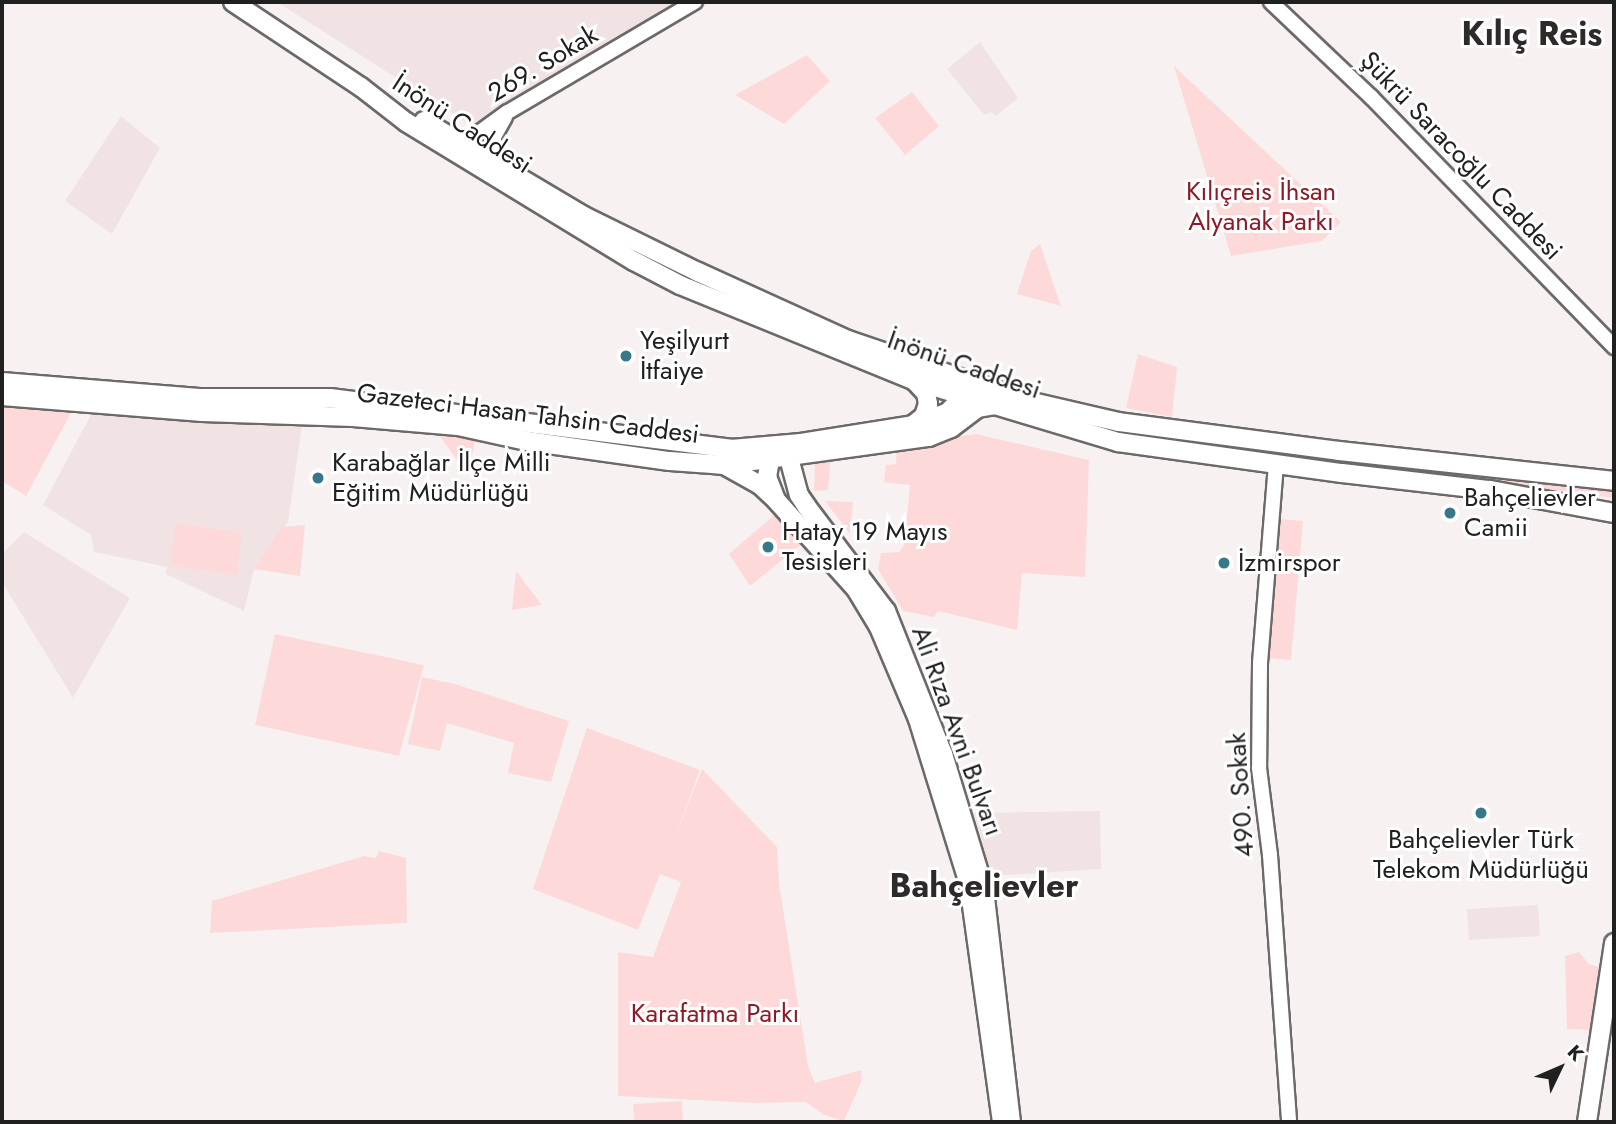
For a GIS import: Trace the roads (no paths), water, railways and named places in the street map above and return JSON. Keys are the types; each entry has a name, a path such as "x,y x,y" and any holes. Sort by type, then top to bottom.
{"main road":[{"name":"İnönü Caddesi","path":"233,2 634,261 680,285 915,381 1119,422 1339,451 1614,481"},
{"name":"İnönü Caddesi","path":"463,150 506,168 584,216 698,272 995,405 1118,442 1490,489 1614,513"},
{"path":"913,425 924,415 928,404 926,393 915,381"},
{"name":"Gazeteci Hasan Tahsin Caddesi","path":"2,382 202,398 330,398 787,457 913,425 948,412 970,393"},
{"path":"964,417 970,393"},
{"name":"Gazeteci Hasan Tahsin Caddesi","path":"2,396 86,404 353,417 435,424 527,441 670,461 724,465 929,437 951,428 978,408 995,405"},
{"name":"Ali Rıza Avni Bulvarı","path":"1002,1122 969,884 918,719 879,626 856,589 776,500 767,477 787,457 803,501 886,611 943,754 984,889 1011,1122"},
{"path":"724,465 760,485 776,500"},
{"path":"1587,1122 1614,943"}],"street":[{"name":"269. Sokak","path":"463,150 508,112 695,2"},
{"name":"Şükrü Saracoğlu Caddesi","path":"1271,2 1371,97 1614,347"},
{"path":"506,168 493,139 508,112"},
{"name":"490. Sokak","path":"1276,464 1260,663 1259,768 1270,855 1289,1122"}],"place":[{"name":"Yeşilyurt İtfaiye","path":"626,356"},
{"name":"Karabağlar İlçe Milli Eğitim Müdürlüğü","path":"318,478"},
{"name":"Bahçelievler Camii","path":"1450,513"},
{"name":"Hatay 19 Mayıs Tesisleri","path":"768,547"},
{"name":"İzmirspor","path":"1224,563"},
{"name":"Bahçelievler Türk Telekom Müdürlüğü","path":"1481,813"}],"district":[{"name":"Kılıç Reis","path":"1532,34"},
{"name":"Bahçelievler","path":"984,886"}],"park label":[{"name":"Kılıçreis İhsan Alyanak Parkı","path":"1261,207"},
{"name":"Karafatma Parkı","path":"715,1014"}]}
